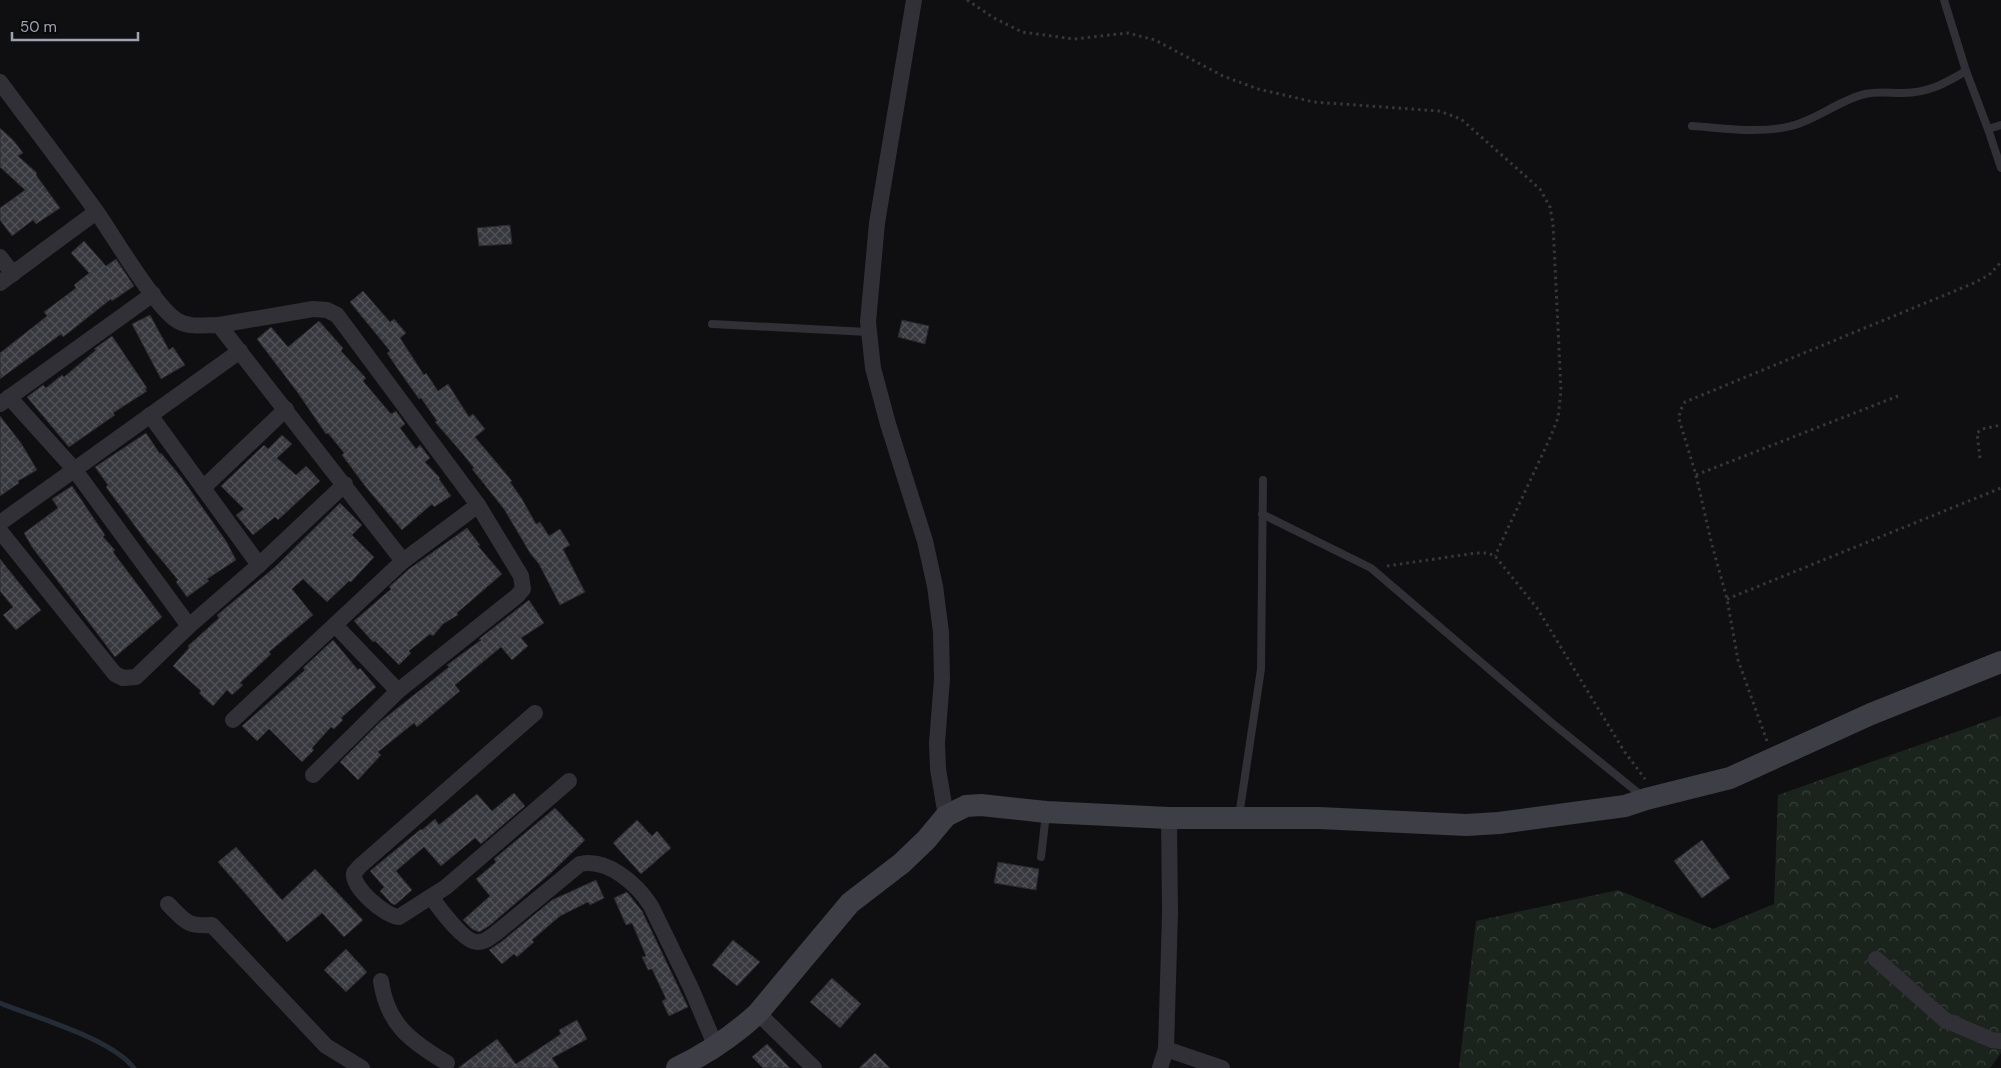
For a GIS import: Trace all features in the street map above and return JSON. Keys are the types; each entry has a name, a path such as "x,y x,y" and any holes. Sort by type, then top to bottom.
{"street":[{"path":"914,0 877,223 868,307 868,332 873,368 888,424 925,541 935,586 941,632 942,679 937,743 938,769 946,816"},
{"path":"0,82 96,212 152,294 177,321 191,326 219,325 313,309 327,310 337,315 478,505 521,576 523,589 398,691 312,776"},
{"path":"0,257 6,278 96,212"},
{"path":"152,294 5,400 74,469 190,626"},
{"path":"219,325 404,561"},
{"path":"0,522 240,351"},
{"path":"203,488 286,409"},
{"path":"150,415 259,565"},
{"path":"0,531 115,674 123,678 136,677 345,484"},
{"path":"233,720 404,561 478,505"},
{"path":"335,625 398,691"},
{"path":"677,1068 716,1047 758,1013 850,903 902,863 926,840 946,816 966,806 1169,818 1328,819 1466,825 1498,823 1626,806 1730,778 1871,714 2001,662"},
{"path":"535,713 360,866 354,873 353,879 361,890 392,917 399,917 432,898 570,781"},
{"path":"1160,1068 1166,1049 1170,913 1169,818"},
{"path":"432,898 443,913 470,940 476,942 484,941 519,915 580,864 596,863 605,865 634,886 644,895 651,906 691,988 716,1047"},
{"path":"168,904 193,925 213,926 326,1046 362,1068"},
{"path":"1876,960 1945,1020 1992,1040 2001,1041"},
{"path":"381,980 383,998 396,1023 407,1036 445,1066"},
{"path":"758,1013 814,1068"},
{"path":"1166,1049 1222,1068"}],"lane":[{"path":"1944,0 1966,71 2001,168"},
{"path":"1692,126 1764,130 1792,126 1861,95 1877,92 1921,92 1940,87 1966,71"},
{"path":"1988,129 2001,125"},
{"path":"712,324 868,332"},
{"path":"1239,818 1261,670 1263,480"},
{"path":"1262,514 1371,568 1552,723 1652,798"},
{"path":"1041,857 1046,812"}],"path":[{"path":"967,0 994,18 1022,32 1074,39 1128,33 1155,40 1223,76 1258,89 1305,100 1439,111 1461,119 1540,188 1550,207 1553,224 1561,390 1558,418 1495,556"},
{"path":"1773,758 1738,660 1727,598 1711,541 1696,475 1679,419 1680,410 1685,402 1974,283 1989,274 2001,262"},
{"path":"1696,475 1898,396"},
{"path":"1980,458 1977,433 1982,429 2001,425"},
{"path":"1727,598 2001,488"},
{"path":"1371,568 1476,554 1488,553 1495,556 1537,608 1652,798"}],"green space":[{"path":"2001,716 2001,1053 1990,1068 1459,1068 1476,921 1618,890 1713,929 1774,904 1778,795"}],"building":[{"path":"0,128 14,141 23,153 18,156 37,173 36,175 60,208 36,224 33,220 12,236 0,220 0,208 25,190 0,167"},
{"path":"510,225 512,244 479,246 477,228"},
{"path":"84,241 106,266 116,259 134,286 112,301 111,299 63,337 61,334 0,379 0,353 47,316 44,312 76,288 74,285 89,273 71,253"},
{"path":"363,291 390,322 394,319 406,333 400,338 424,375 426,373 438,391 448,384 469,417 473,414 485,429 475,437 512,481 510,482 536,524 540,522 549,536 560,529 570,545 563,549 585,592 560,605 539,564 530,553 504,509 472,469 474,468 435,422 437,421 387,353 390,351 350,302"},
{"path":"150,315 169,350 173,347 185,365 161,379 132,324"},
{"path":"902,320 929,326 925,344 898,337"},
{"path":"319,321 343,348 341,351 366,378 363,381 391,414 396,411 405,424 400,428 416,449 420,445 430,458 425,462 440,478 451,496 434,507 432,504 402,530 365,486 342,455 344,453 328,433 326,434 257,339 271,327 288,347"},
{"path":"112,336 147,388 145,389 147,391 113,413 115,415 69,447 27,397 43,385 46,388 62,375 64,377 96,350 94,349"},
{"path":"0,416 21,443 37,470 18,481 19,483 0,496"},
{"path":"146,433 160,454 181,477 226,541 236,560 207,579 209,581 187,597 176,582 178,580 149,545 106,487 108,485 95,467"},
{"path":"282,435 292,444 277,458 296,475 306,466 320,481 278,520 275,517 253,535 236,515 244,509 221,486 264,445 268,449"},
{"path":"72,486 105,535 103,537 115,550 113,552 162,617 115,657 32,547 24,533 58,508 52,499"},
{"path":"340,503 362,525 352,535 374,557 351,582 349,581 327,602 303,579 292,589 313,615 269,652 271,654 240,683 243,685 232,695 227,690 213,706 199,693 201,691 173,666 189,648 188,646 219,618 217,615 275,567"},
{"path":"467,528 480,545 478,546 502,574 457,613 458,615 443,624 433,636 430,634 409,651 411,653 399,665 375,641 373,642 354,621 391,589 389,587 409,569"},
{"path":"0,559 41,610 16,630 3,615 13,607 0,591"},
{"path":"529,600 544,623 521,638 528,646 512,660 501,647 455,685 460,691 417,727 414,723 378,752 381,755 358,780 340,762 380,722 449,667 447,665 481,640 479,639"},
{"path":"333,640 358,670 360,668 376,687 341,718 343,720 334,729 331,727 312,748 314,750 302,762 269,729 257,741 242,726 305,670 303,668"},
{"path":"514,793 525,806 481,844 475,838 441,866 424,847 396,871 412,890 395,905 380,891 384,887 370,871 421,829 435,819 439,825 477,794 492,811"},
{"path":"555,808 585,840 552,872 489,926 479,932 472,929 463,920 490,896 476,879 496,862 494,859"},
{"path":"637,820 652,836 657,831 671,848 641,874 613,843"},
{"path":"1702,840 1730,878 1702,898 1674,861"},
{"path":"236,847 282,900 315,869 363,920 344,937 322,913 287,942 218,862"},
{"path":"998,862 1039,869 1036,890 994,883"},
{"path":"596,880 604,898 590,905 588,902 560,916 532,940 534,942 517,957 514,954 502,964 489,950 552,900"},
{"path":"627,892 642,911 688,1007 669,1016 662,1001 666,999 652,969 648,970 642,957 646,956 632,923 626,925 614,898"},
{"path":"733,940 760,962 737,986 712,965"},
{"path":"346,949 367,972 346,992 324,970"},
{"path":"832,978 861,1004 840,1028 810,1002"},
{"path":"577,1020 587,1039 552,1058 559,1068 458,1068 497,1039 516,1064 561,1034 559,1030"},
{"path":"767,1044 790,1068 763,1068 752,1057"},
{"path":"875,1053 890,1068 859,1068"}],"waterway":[{"path":"0,1003 91,1038 123,1057 134,1068"}]}
